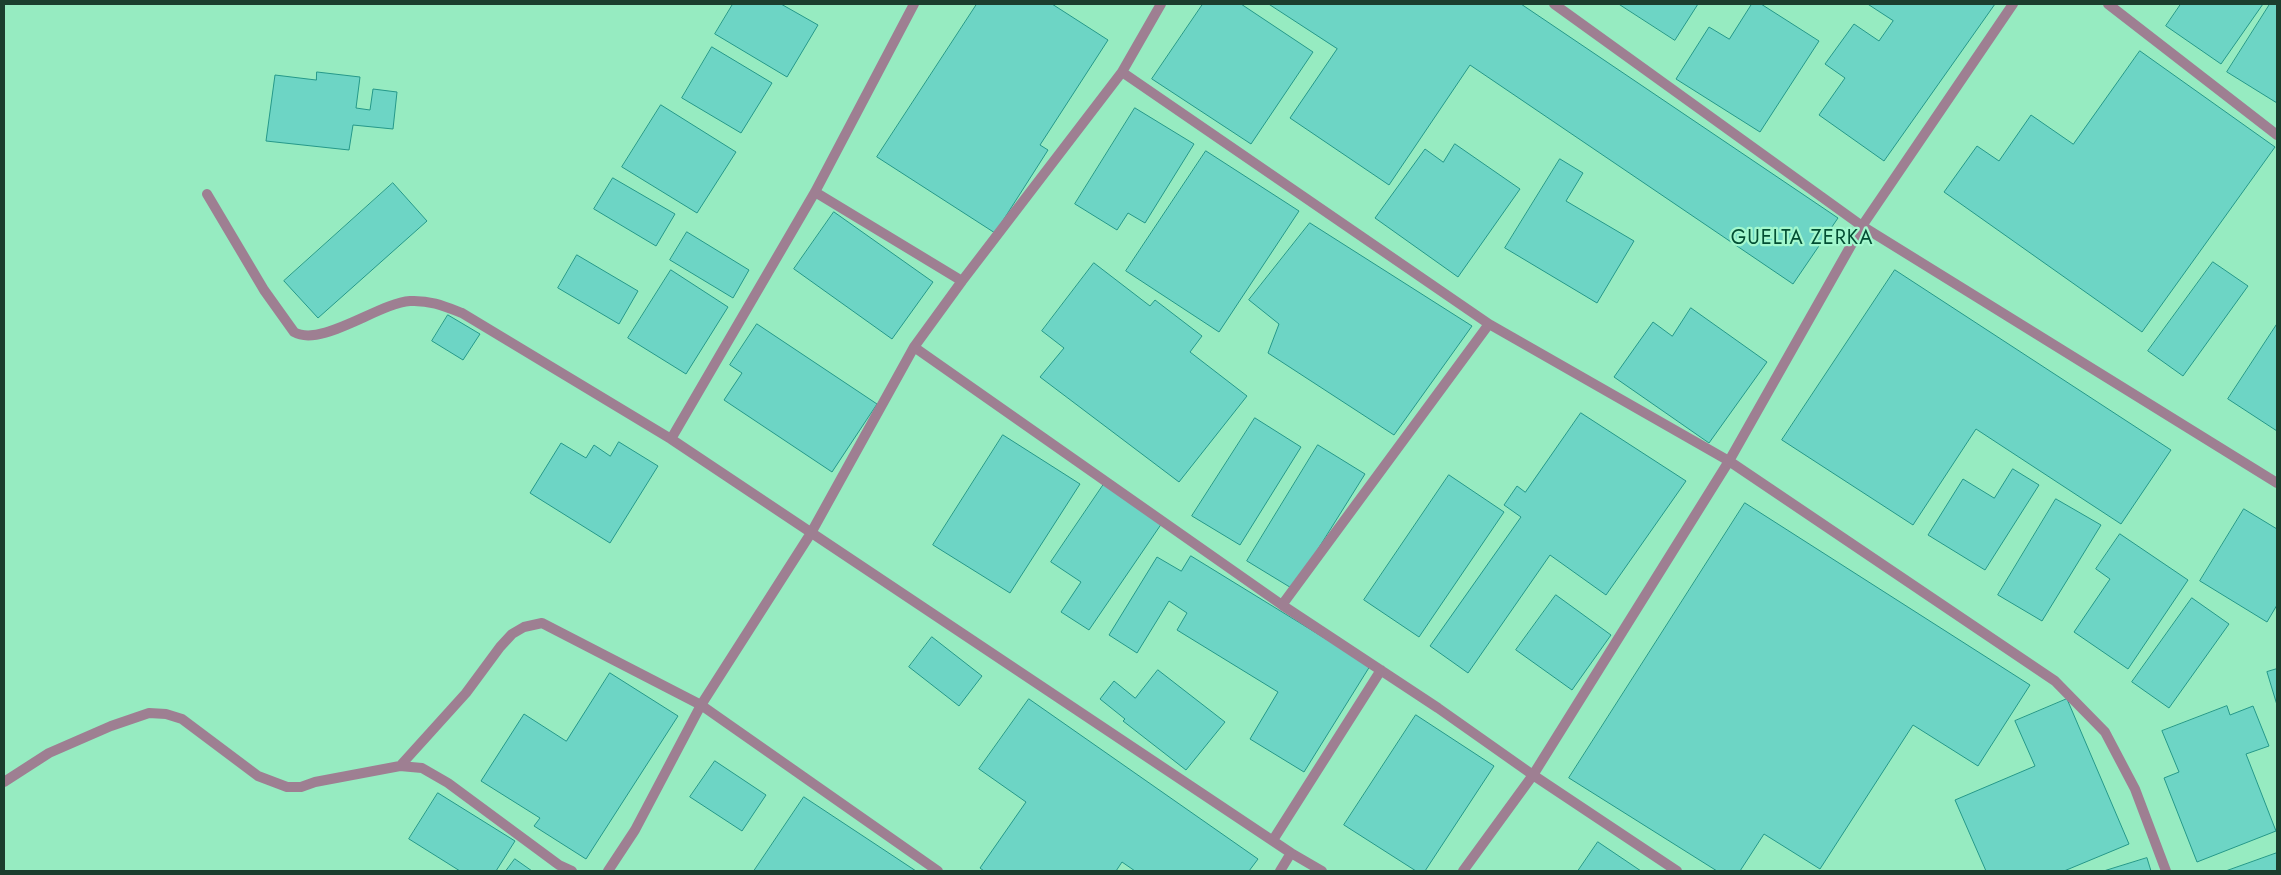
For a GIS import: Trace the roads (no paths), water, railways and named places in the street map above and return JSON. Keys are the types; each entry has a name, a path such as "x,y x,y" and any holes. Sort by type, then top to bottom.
{"street":[{"path":"671,439 815,192 914,4"},
{"path":"608,871 635,830 701,705 811,533 914,347 962,281 1122,72 1160,4"},
{"path":"1554,4 1862,226 2277,483"},
{"path":"1463,871 1533,774 1729,461 1862,226 2012,4"},
{"path":"2108,4 2277,134"},
{"path":"1122,72 1489,324 1729,461 2055,681 2105,732 2135,789 2166,871"},
{"path":"815,192 962,281"},
{"path":"207,194 264,290 294,332 307,336 323,334 408,301 432,301 462,313 671,439 1291,853 1322,871"},
{"path":"1282,605 1489,324"},
{"path":"914,347 1282,605 1438,708 1677,871"},
{"path":"400,766 466,693 512,634 524,627 542,622 701,705 938,871"},
{"path":"1273,840 1381,670"},
{"path":"4,782 49,753 112,726 149,713 166,714 182,719 258,776 287,787 301,788 315,782 400,766 422,768 448,783 559,865 572,871"},
{"path":"1280,871 1291,853"}],"district":[{"name":"GUELTA ZERKA","path":"1802,239"}]}
